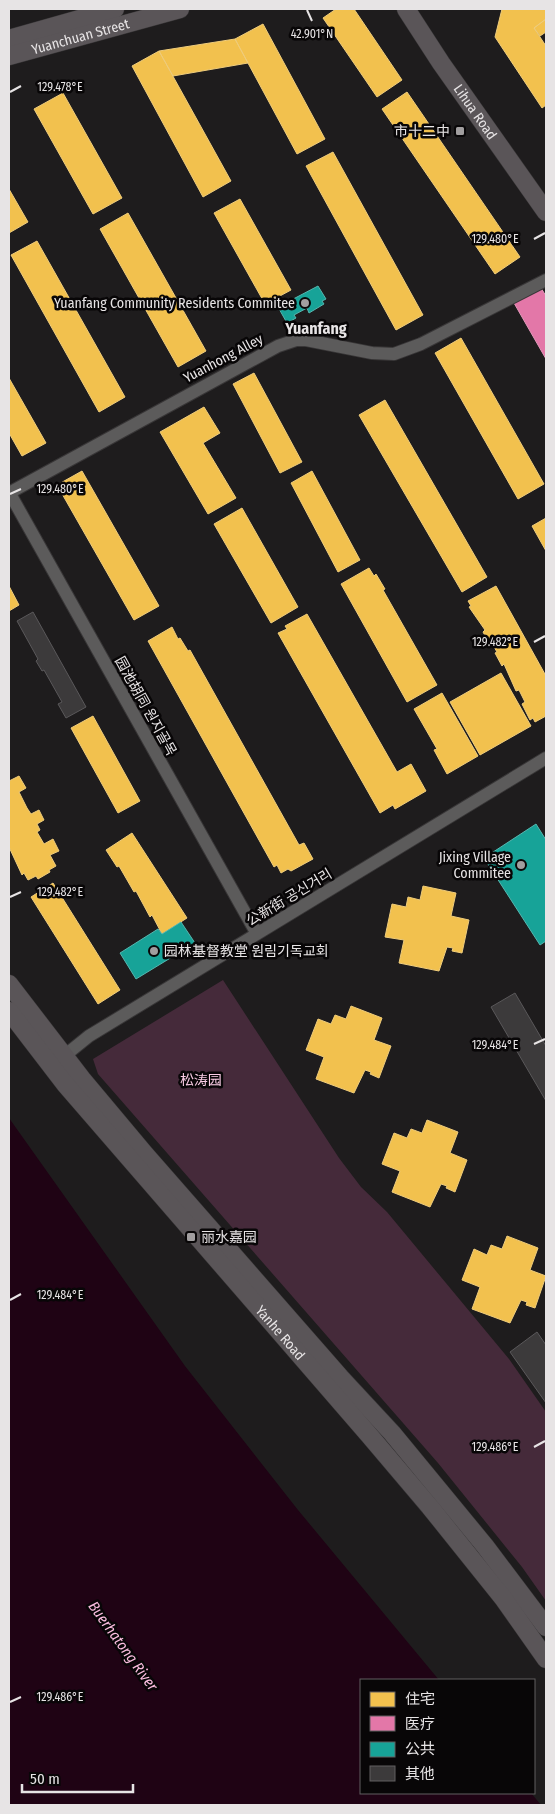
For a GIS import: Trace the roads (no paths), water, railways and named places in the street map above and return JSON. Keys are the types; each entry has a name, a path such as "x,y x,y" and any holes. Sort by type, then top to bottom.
{"main road":[{"name":"Yuanchuan Street","path":"9,39 115,9"},
{"name":"Yuanchuan Street","path":"9,56 180,9"},
{"name":"Lihua Road","path":"406,9 441,63 546,212"},
{"name":"Yanhe Road","path":"9,984 58,1061 65,1084 424,1500 503,1598 546,1659"},
{"name":"Yanhe Road","path":"9,1011 155,1166 340,1377 392,1433 484,1546 546,1627"}],"street":[{"name":"Yuanhong Alley","path":"9,492 278,346 296,340 306,340 372,353 394,354 422,344 546,280"},
{"name":"园池胡同 원지골목","path":"9,492 257,934"},
{"name":"公新街 공신거리","path":"58,1061 89,1036 546,758"}],"water":[{"name":"Buerhatong River","path":"9,1118 185,1366 298,1510 438,1679 360,1679 360,1794 532,1794 541,1805 9,1805"}],"place":[{"name":"市十二中","path":"460,131"},
{"name":"Yuanfang Community Residents Commitee","path":"305,303"},
{"name":"Jixing Village Commitee","path":"521,865"},
{"name":"园林基督教堂 원림기독교회","path":"154,951"},
{"name":"丽水嘉园","path":"191,1237"}],"district":[{"name":"Yuanfang","path":"316,328"}],"park label":[{"name":"松涛园","path":"201,1080"}]}
